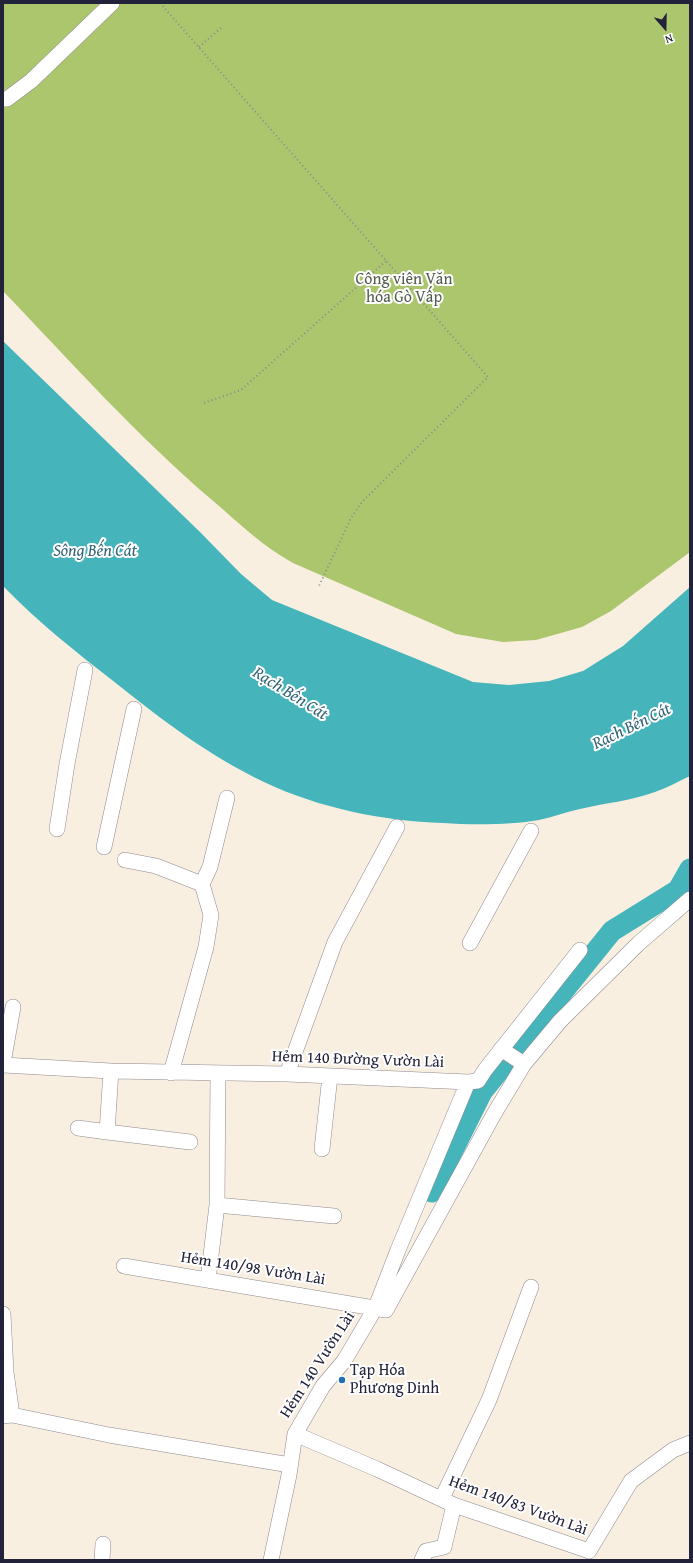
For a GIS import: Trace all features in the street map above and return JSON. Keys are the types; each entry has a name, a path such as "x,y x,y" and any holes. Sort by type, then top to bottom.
{"street":[{"path":"3,100 7,99 31,81 112,3"},
{"path":"57,829 66,764 85,670"},
{"path":"104,847 134,709"},
{"path":"171,1073 206,947 211,910 202,884 210,867 227,798"},
{"path":"287,1074 335,942 397,827"},
{"path":"470,943 531,831"},
{"path":"126,860 156,866 202,884"},
{"path":"580,950 478,1082 468,1082 398,1250 376,1307 386,1310 522,1063 560,1021 638,944 690,899"},
{"path":"3,1064 13,1007"},
{"path":"504,1050 522,1063"},
{"name":"Hẻm 140 Đường Vườn Lài","path":"3,1064 111,1072 287,1074 468,1082"},
{"path":"107,1132 111,1072"},
{"path":"208,1280 217,1205 218,1073"},
{"path":"322,1149 330,1076"},
{"path":"78,1128 190,1142"},
{"path":"217,1205 334,1216"},
{"name":"Hẻm 140/98 Vườn Lài","path":"124,1266 376,1307"},
{"path":"422,1560 426,1551 444,1547 448,1501 489,1400 531,1287"},
{"name":"Hẻm 140 Vườn Lài","path":"271,1560 295,1434 323,1386 344,1361 376,1307"},
{"path":"3,1314 8,1415 109,1436 290,1465"},
{"name":"Hẻm 140/83 Vườn Lài","path":"295,1434 448,1501 587,1556 631,1481 673,1450 690,1443"},
{"path":"102,1560 103,1544"}],"path":[{"path":"160,3 488,377 362,502 352,518 319,586"},
{"path":"199,47 222,27"},
{"path":"204,403 241,390 386,261"}],"green space":[{"name":"Công viên Văn hóa Gò Vấp","path":"3,3 690,3 690,552 611,611 582,627 536,640 503,642 456,634 293,563 261,542 184,476 157,450 3,291"}],"water":[{"name":"Sông Bến Cát","path":"3,341 201,533 241,574 272,600 473,682 509,685 549,681 583,671 623,646 690,587 690,776 664,789 646,795 575,810 539,820 504,824 454,824 420,822 374,816 329,806 264,782 206,749 152,711 87,661 44,625 3,586"}],"waterway":[{"path":"432,1192 482,1092 612,931 678,890 690,869"}],"place":[{"name":"Tạp Hóa Phương Dinh","path":"342,1380"}],"water label":[{"name":"Rạch Bến Cát","path":"290,694"},
{"name":"Rạch Bến Cát","path":"632,727"}]}
